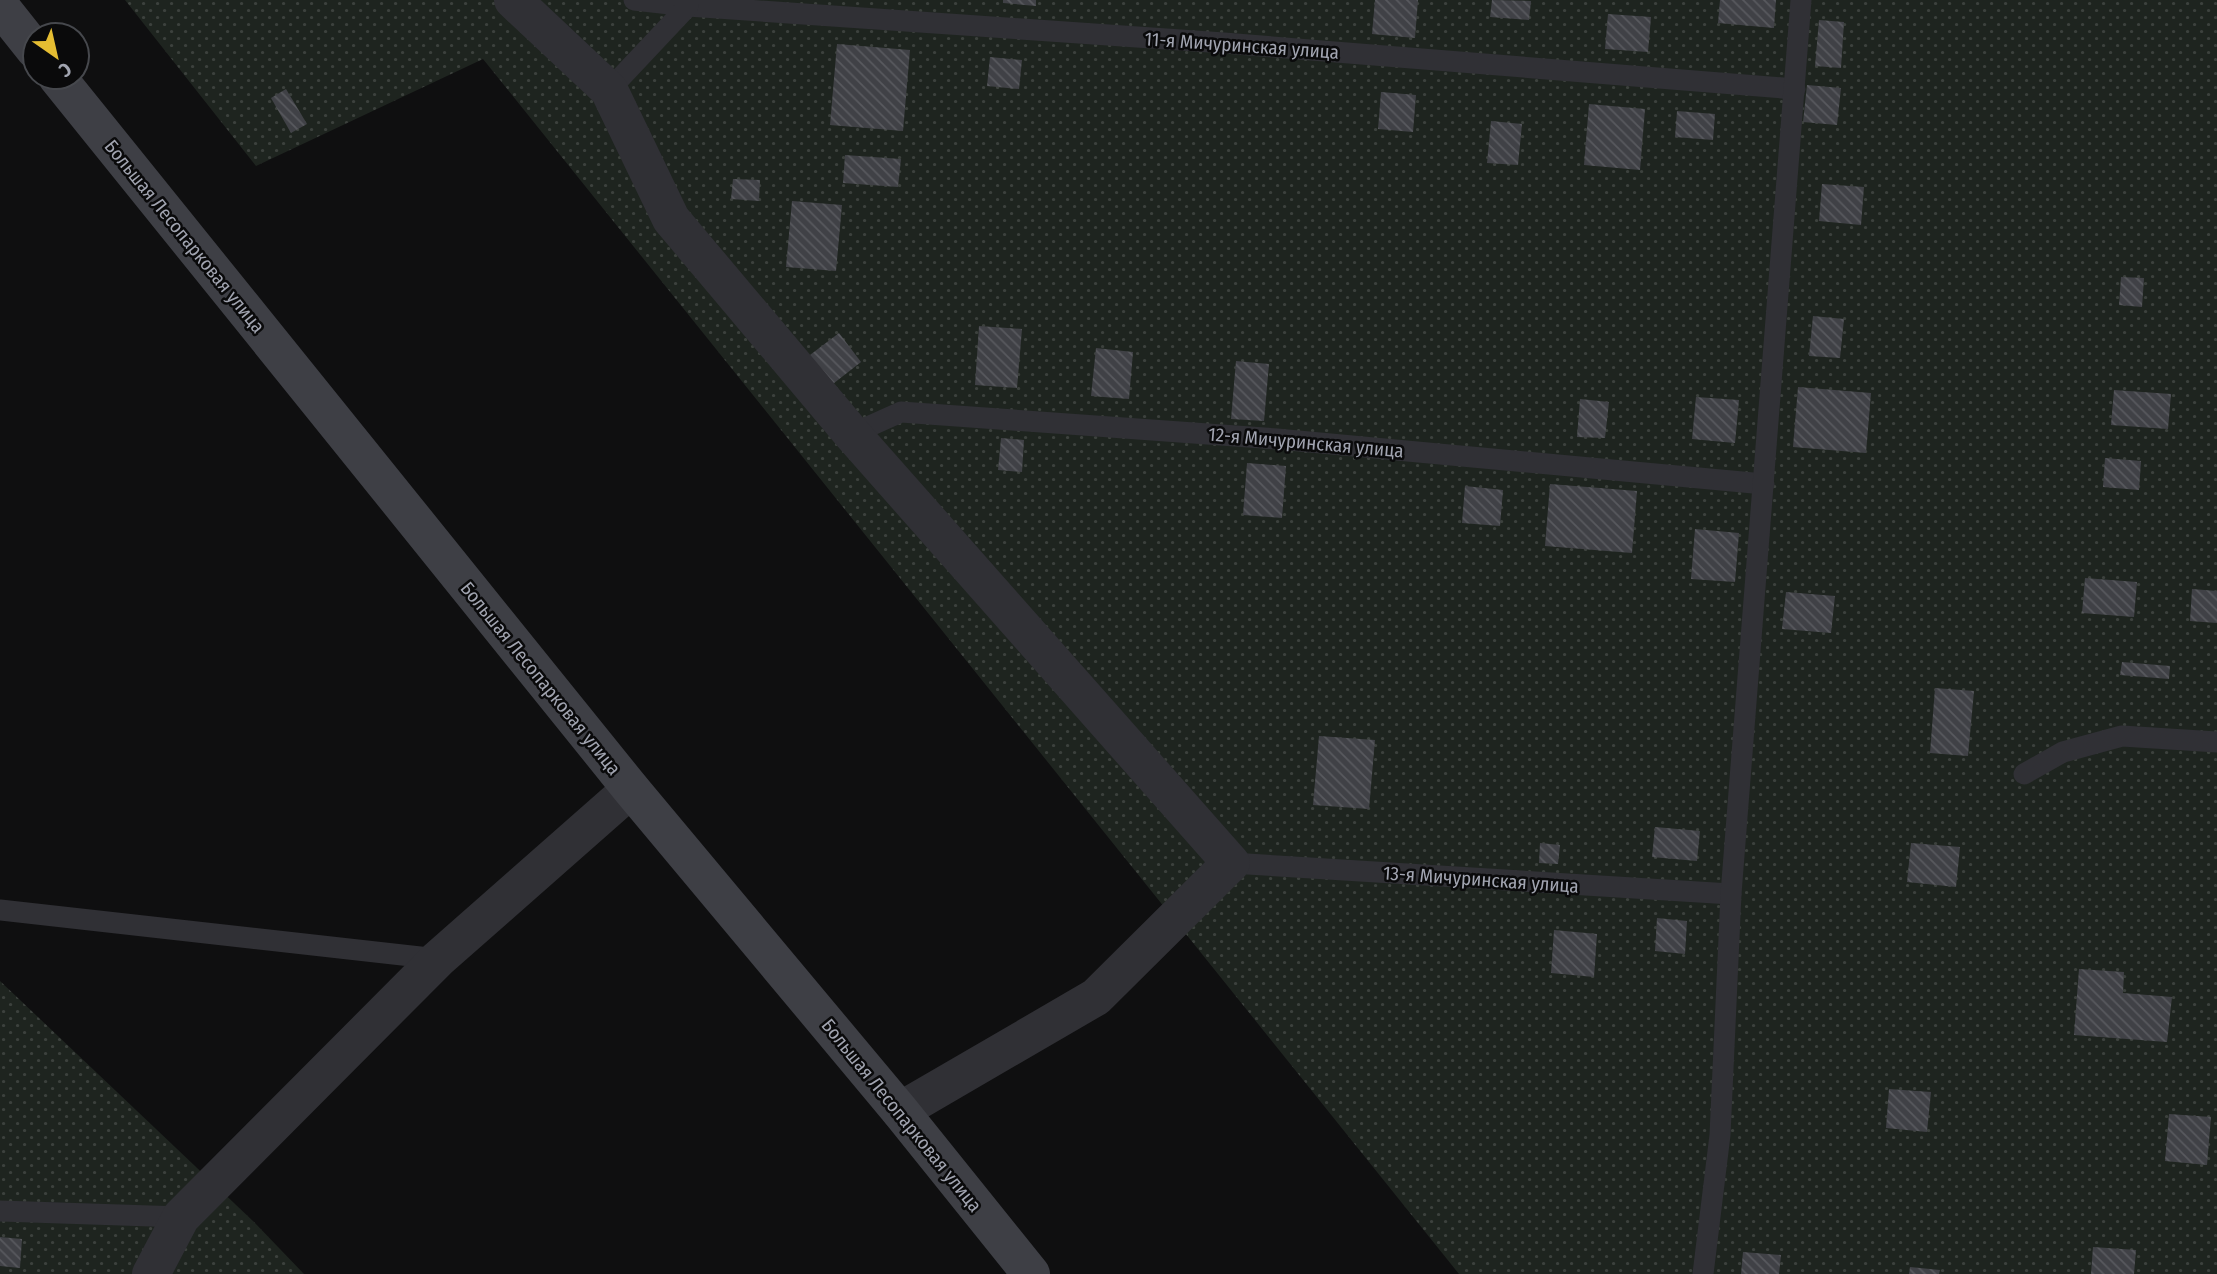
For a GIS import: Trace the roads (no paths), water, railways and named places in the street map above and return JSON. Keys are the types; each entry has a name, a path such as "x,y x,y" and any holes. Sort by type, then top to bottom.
{"main road":[{"path":"0,6 21,32"},
{"name":"Большая Лесопарковая улица","path":"68,91 631,789 900,1111 1031,1274"}],"street":[{"path":"515,0 610,90 671,219 852,434 1231,863 1096,997 900,1111"},
{"path":"150,1274 181,1217 438,959 631,789"}],"lane":[{"name":"11-я Мичуринская улица","path":"634,0 1224,43 1795,89"},
{"path":"1703,1274 1720,1135 1731,894 1801,0"},
{"path":"610,90 688,6"},
{"name":"12-я Мичуринская улица","path":"852,434 901,412 1277,439 1764,484"},
{"path":"2024,774 2063,752 2122,736 2217,742"},
{"name":"13-я Мичуринская улица","path":"1231,863 1731,894"},
{"path":"0,910 438,959"},
{"path":"0,1211 181,1217"}]}
